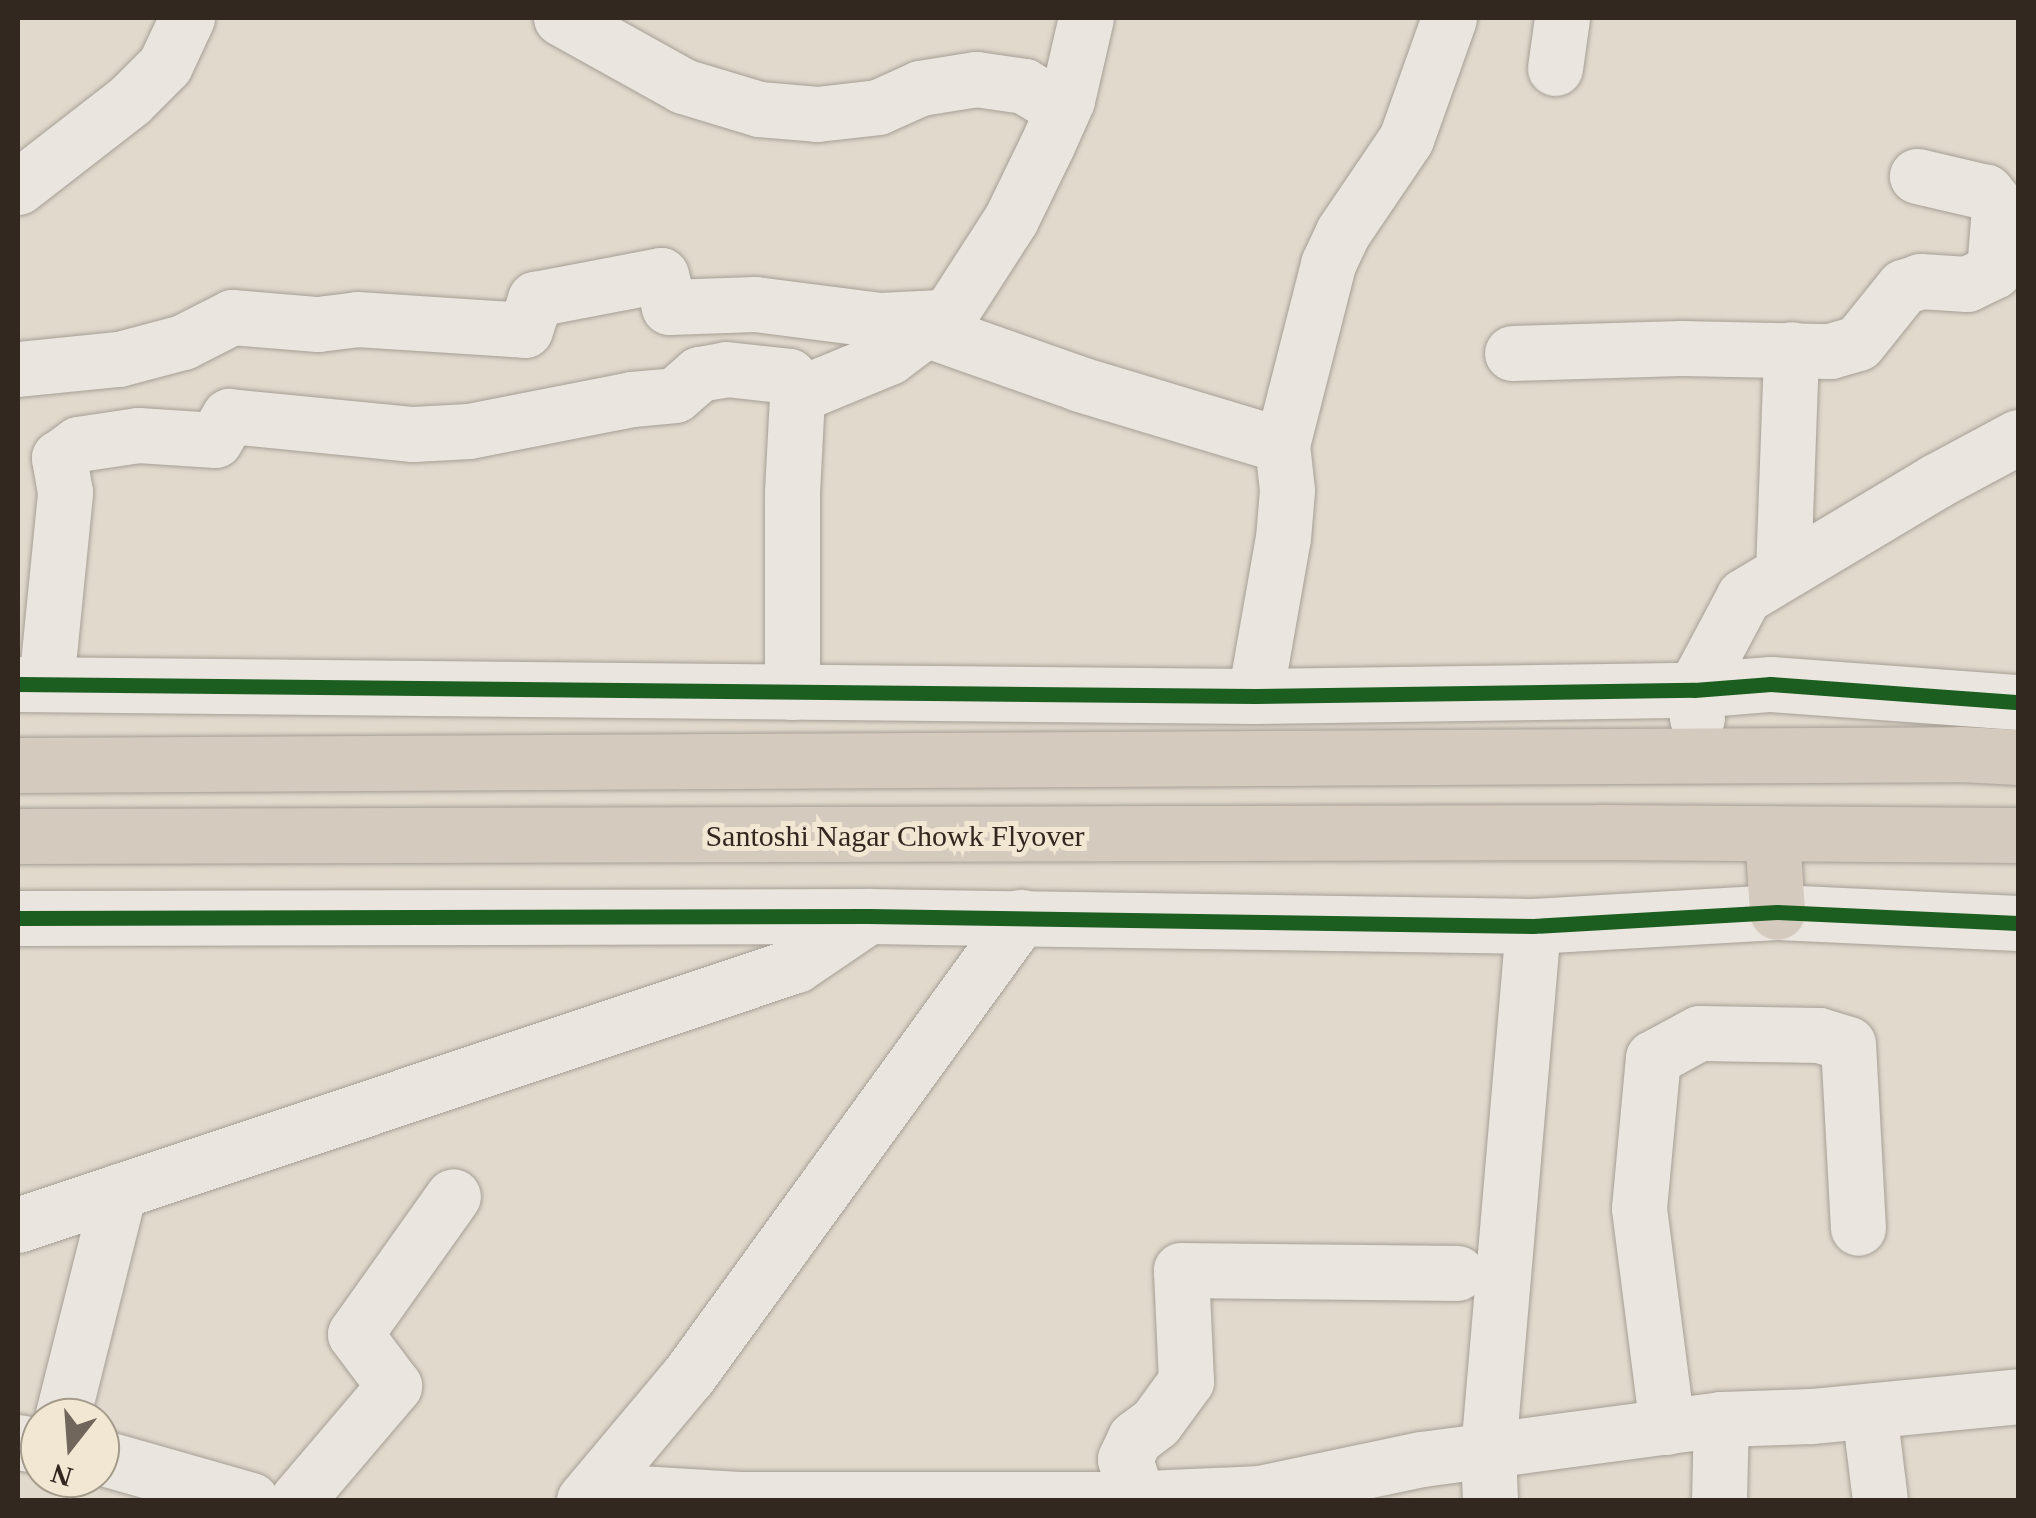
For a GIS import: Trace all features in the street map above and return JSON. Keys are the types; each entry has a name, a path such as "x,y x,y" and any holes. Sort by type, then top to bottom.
{"highway":[{"path":"18,764 372,766 2018,757"},
{"path":"1772,834 1777,912"},
{"name":"Santoshi Nagar Chowk Flyover","path":"18,836 2018,835"}],"street":[{"path":"18,187 81,142 142,89 165,65 187,18"},
{"path":"561,18 683,86 759,110 817,114 878,107 920,88 976,79 1024,86 1062,109"},
{"path":"797,395 888,357 952,309 1011,220 1062,109 1086,18"},
{"path":"1254,696 1283,538 1287,490 1282,445 1328,264 1342,232 1406,139 1449,18"},
{"path":"1512,353 1830,350 1858,343 1903,286 1920,281 1967,284 1994,271 1999,208 1986,192 1917,176"},
{"path":"18,370 119,358 183,342 232,317 318,324 357,319 524,330 536,298 661,275 669,307 755,304 933,324 1080,384 1282,445"},
{"path":"1783,572 1791,349"},
{"path":"792,692 792,492 797,395 789,376 726,369 698,374 676,396 632,399 469,430 413,434 229,416 214,440 181,434 138,435 78,444 59,458 65,492 32,684 792,692 1254,696 1694,690 1772,684 2018,702"},
{"path":"1701,756 1694,690 1744,596 2018,437"},
{"path":"18,918 868,916 1533,926 1777,912 2018,922"},
{"path":"18,1225 796,965 868,916"},
{"path":"584,1500 689,1376 1021,917"},
{"path":"1489,1476 1533,926"},
{"path":"1667,1427 1639,1208 1653,1058 1700,1033 1819,1035 1848,1044 1858,1228"},
{"path":"67,1398 119,1191"},
{"path":"297,1500 394,1386 355,1334 452,1196"},
{"path":"1138,1500 1125,1459 1135,1438 1156,1422 1186,1381 1181,1270 1457,1273"},
{"path":"606,1500 622,1492 739,1499 1138,1500 1260,1493 1422,1459 1489,1476 1667,1427 1721,1419 1869,1412 2018,1396"},
{"path":"1869,1412 1880,1500"},
{"path":"1719,1500 1721,1419"},
{"path":"120,1464 248,1500"}],"cycle path":[{"path":"18,684 1255,696 1694,690 1771,684 2018,702"},
{"path":"18,918 868,916 1533,926 1777,912 2018,923"}]}
